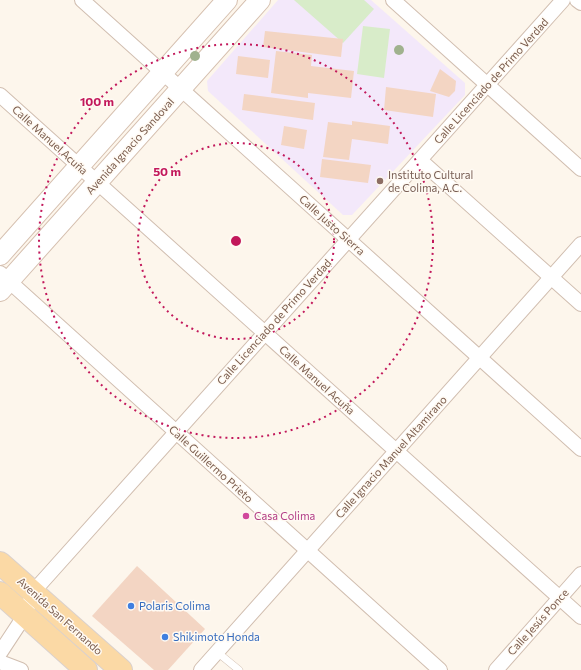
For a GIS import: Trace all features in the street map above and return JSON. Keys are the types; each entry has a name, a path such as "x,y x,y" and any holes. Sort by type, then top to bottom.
{"main road":[{"path":"0,255 227,0"},
{"name":"Avenida Ignacio Sandoval","path":"3,282 97,182 260,0"},
{"name":"Avenida San Fernando","path":"0,563 121,670"},
{"name":"Avenida San Fernando","path":"0,594 86,670"}],"street":[{"name":"Calle Justo Sierra","path":"82,0 581,449"},
{"path":"393,0 581,169"},
{"name":"Calle Licenciado de Primo Verdad","path":"0,653 24,615 33,592 563,0"},
{"path":"577,0 581,3"},
{"name":"Calle Manuel Acuña","path":"0,95 581,617"},
{"path":"420,160 581,304"},
{"name":"Calle Ignacio Manuel Altamirano","path":"202,670 581,244"},
{"name":"Calle Guillermo Prieto","path":"3,282 176,432 440,670"},
{"name":"Calle Jesús Ponce","path":"496,670 581,574"},
{"path":"0,662 21,670"}],"lane":[{"path":"217,652 239,670"}],"shaded area":[{"path":"278,0 371,0 465,83 465,95 352,215 343,215 208,91 207,81"}],"green space":[{"path":"294,0 364,0 374,9 343,43"},
{"path":"363,26 390,29 384,78 357,74"}],"building":[{"path":"265,31 343,39 341,57 263,47"},
{"path":"276,51 312,55 311,66 354,71 351,98 308,93 308,98 271,93"},
{"path":"238,56 270,60 268,78 236,74"},
{"path":"440,69 456,81 455,91 449,97 430,91"},
{"path":"386,87 436,94 433,117 384,110"},
{"path":"244,94 315,103 313,120 242,110"},
{"path":"352,121 390,126 388,144 352,139 349,160 323,157 328,122 352,125"},
{"path":"284,126 307,130 304,149 281,145"},
{"path":"322,159 371,165 368,183 320,177"},
{"path":"137,566 205,629 168,670 154,670 92,616"}],"place":[{"name":"Instituto Cultural de Colima, A.C.","path":"380,181"},
{"name":"Casa Colima","path":"246,516"},
{"name":"Polaris Colima","path":"131,606"},
{"name":"Shikimoto Honda","path":"165,637"}]}
